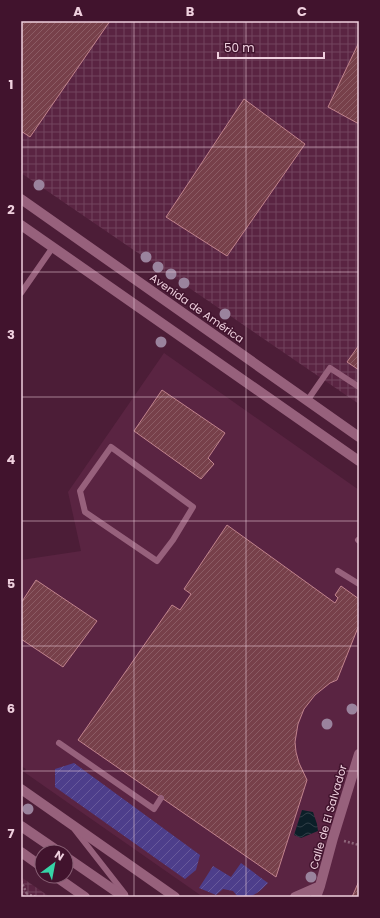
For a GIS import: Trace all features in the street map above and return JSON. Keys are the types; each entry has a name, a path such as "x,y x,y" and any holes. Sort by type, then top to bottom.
{"street":[{"name":"Avenida de América","path":"21,199 359,437"},
{"path":"21,225 359,461"},
{"name":"Calle de El Salvador","path":"316,897 359,754"},
{"path":"21,789 175,897"},
{"path":"21,826 47,844"},
{"path":"21,852 34,861"},
{"path":"74,863 124,897"},
{"path":"66,884 85,897"},
{"name":"Calle de El Salvador","path":"295,897 320,886"}],"lane":[{"path":"21,293 53,247"},
{"path":"307,401 330,368 359,387"},
{"path":"111,447 193,507 173,540 157,561 85,512 80,491 111,447"},
{"path":"338,571 359,584"},
{"path":"59,743 154,809 161,798"},
{"path":"68,821 127,897"}],"path":[{"path":"21,881 28,894 37,897"},
{"path":"23,897 28,894"}],"shaded area":[{"path":"21,21 359,21 359,404 21,173"},
{"path":"164,353 359,490 359,897 203,897 24,772 26,769 21,766 21,560 81,551 68,492"},
{"path":"74,763 200,855 196,870 185,879 55,787 55,769"},
{"path":"241,863 268,883 255,894 238,897 233,891 223,889 216,895 199,888 213,866 231,877"},
{"path":"21,877 50,897 21,897"}],"water":[{"path":"302,810 313,812 318,831 301,838 294,835"}],"building":[{"path":"21,21 110,21 30,137 21,131"},
{"path":"359,42 359,124 328,107"},
{"path":"244,99 305,144 227,256 166,217"},
{"path":"359,345 359,370 347,362"},
{"path":"162,390 225,433 208,458 214,464 201,479 134,431"},
{"path":"227,525 335,603 338,598 335,595 341,586 359,599 359,625 337,680 330,683 315,695 304,709 298,724 295,742 296,752 299,763 307,780 276,877 78,740 172,605 180,610 191,594 184,589"},
{"path":"36,580 97,621 63,667 21,639 21,603"},
{"path":"359,881 359,897 352,897"}]}
